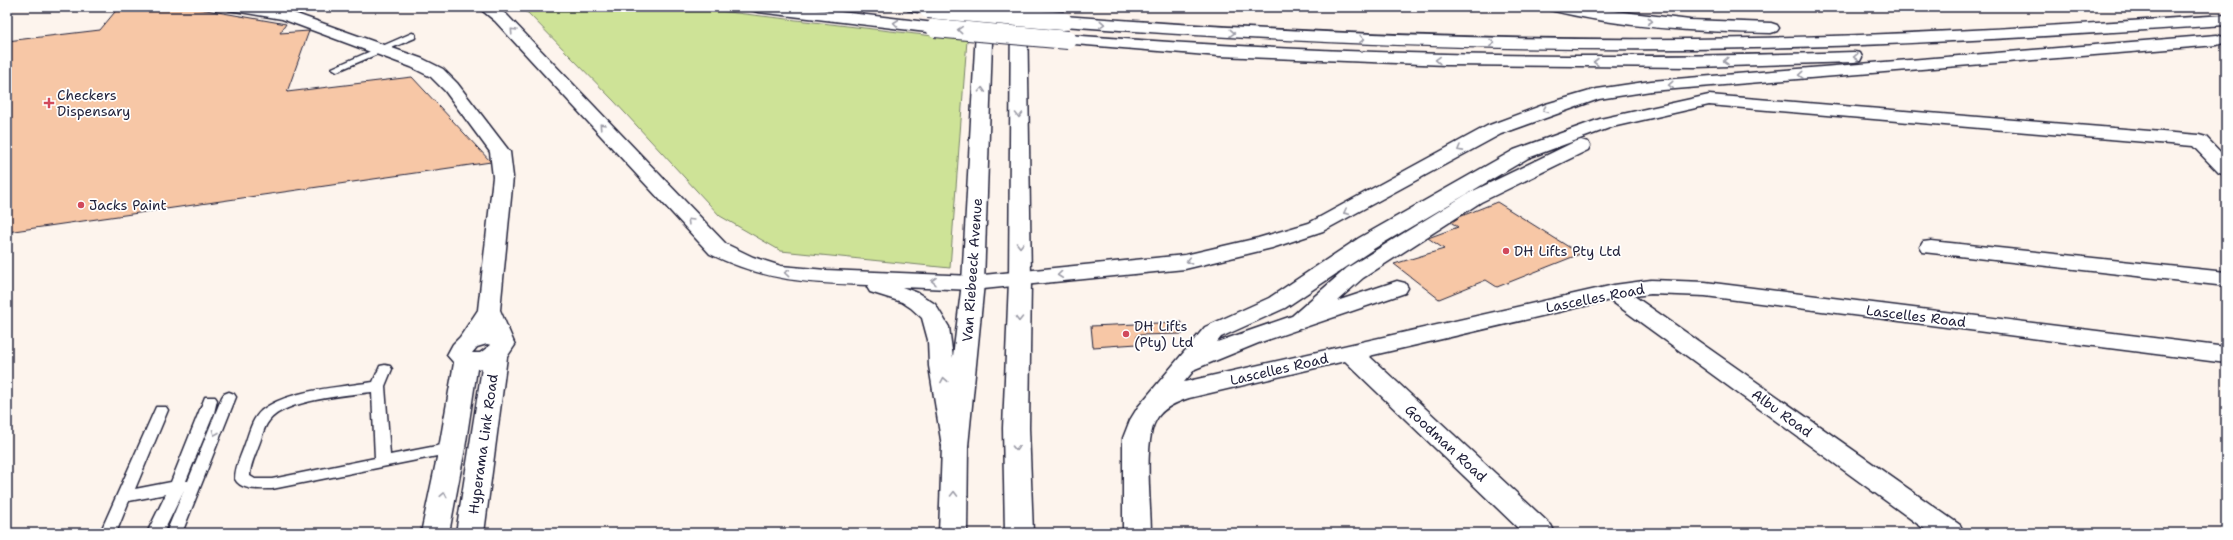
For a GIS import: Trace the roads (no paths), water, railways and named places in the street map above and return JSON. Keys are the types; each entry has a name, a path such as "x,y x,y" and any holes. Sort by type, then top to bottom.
{"main road":[{"name":"Hyperama Link Road","path":"235,7 285,15 381,50 437,73 451,87 500,152 503,177 498,213 489,310 497,347 470,533"},
{"path":"486,7 501,18 718,249 761,268 779,272 826,277 974,283 1020,280 1185,262 1264,244 1316,228 1494,130 1552,108 1597,94 1652,86 2221,40"},
{"path":"758,7 935,28 1163,48 1470,61 1667,62 1883,56 2221,40"},
{"name":"Van Riebeeck Avenue","path":"953,533 955,446 974,283 985,7"},
{"path":"1019,7 1020,280 1016,428 1019,533"},
{"path":"1556,7 1650,22 1729,28 2226,20"},
{"path":"921,8 1063,21 1272,35 1471,42 1685,44 1892,39 2226,20"},
{"path":"1154,404 1186,363 1213,332 1277,303 1367,243 1521,154 1607,123 1709,100 2200,141 2226,169"},
{"path":"1300,321 1355,273 1474,198 1580,146"},
{"path":"1931,247 2226,279"},
{"path":"826,277 891,290 915,299 926,308 936,322 940,338 941,368 955,446"},
{"name":"Lascelles Road","path":"1137,533 1136,438 1140,423 1154,404 1182,391 1614,292 1651,287 1705,289 2226,354"},
{"path":"1186,363 1300,321 1398,288"},
{"name":"Albu Road","path":"1614,292 1950,533"},
{"name":"Hyperama Link Road","path":"435,533 452,448 467,352 489,310"},
{"path":"467,352 480,361 497,347"},
{"name":"Goodman Road","path":"1350,352 1541,533"}],"lane":[{"path":"337,68 412,36"},
{"path":"383,462 378,386 385,369"},
{"path":"378,386 295,400 276,408 266,415 260,425 242,468 242,479 254,484 272,484 452,448"},
{"path":"174,533 229,397"},
{"path":"155,533 176,486 210,400"},
{"path":"108,533 161,410"},
{"path":"125,496 194,483"}],"place":[{"name":"Checkers Dispensary","path":"49,103"},
{"name":"Jacks Paint","path":"81,205"},
{"name":"DH Lifts Pty Ltd","path":"1506,251"},
{"name":"DH Lifts (Pty) Ltd","path":"1126,334"}]}
